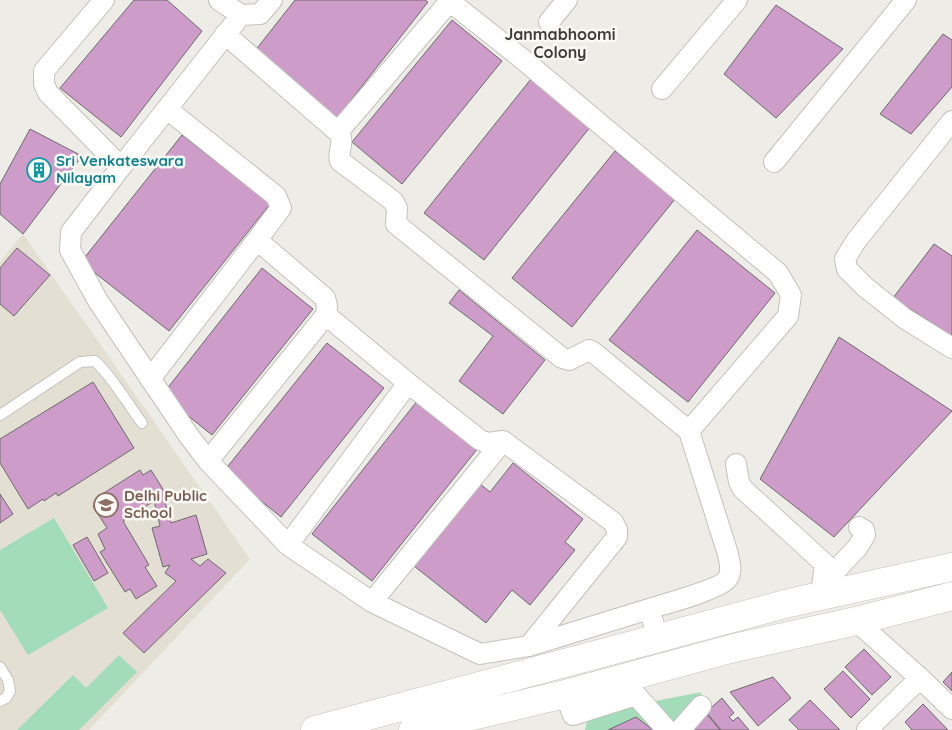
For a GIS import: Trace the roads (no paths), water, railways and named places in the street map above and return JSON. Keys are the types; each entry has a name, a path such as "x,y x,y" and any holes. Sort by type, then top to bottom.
{"main road":[{"path":"315,730 646,641 832,580 952,567"},
{"path":"413,730 565,694 734,648 856,621 952,596"}],"street":[{"path":"104,0 44,71 44,84 48,93 121,167"},
{"path":"219,0 241,15 260,14 272,0"},
{"path":"549,22 567,0"},
{"path":"662,89 737,0"},
{"path":"774,162 906,0"},
{"path":"338,132 449,1 520,57 778,273 791,295 788,316 689,431"},
{"path":"225,34 338,132 343,142 339,154 340,161 393,201 397,208 396,224 562,358 570,360 585,351 593,352 689,431 728,551 731,570 728,579 716,586 649,609 530,646 480,654 372,602 288,545 208,461 98,301 70,250 71,232 225,34 241,15"},
{"path":"150,379 281,208 276,196 167,109"},
{"path":"952,121 856,241 846,259 846,269 904,318 952,348"},
{"path":"208,461 326,315 327,306 325,298 258,240"},
{"path":"326,315 480,440 488,443 503,441 613,522 617,530 616,537 530,646"},
{"path":"288,545 408,383"},
{"path":"372,602 503,441"},
{"path":"736,464 739,482 743,488 832,580 865,535 864,530 859,527"},
{"path":"646,641 649,609"},
{"path":"623,616 646,641"},
{"path":"856,621 952,709"},
{"path":"868,730 920,678"},
{"path":"565,694 573,715 636,695 667,730"},
{"path":"680,730 701,706"}],"lane":[{"path":"0,415 80,362 95,362 108,374 142,424"},
{"path":"0,667 8,680 10,691 6,698 0,701"}],"place":[{"name":"Sri Venkateswara Nilayam","path":"39,170"},
{"name":"Delhi Public School","path":"106,505"}],"district":[{"name":"Janmabhoomi Colony","path":"560,43"}]}
